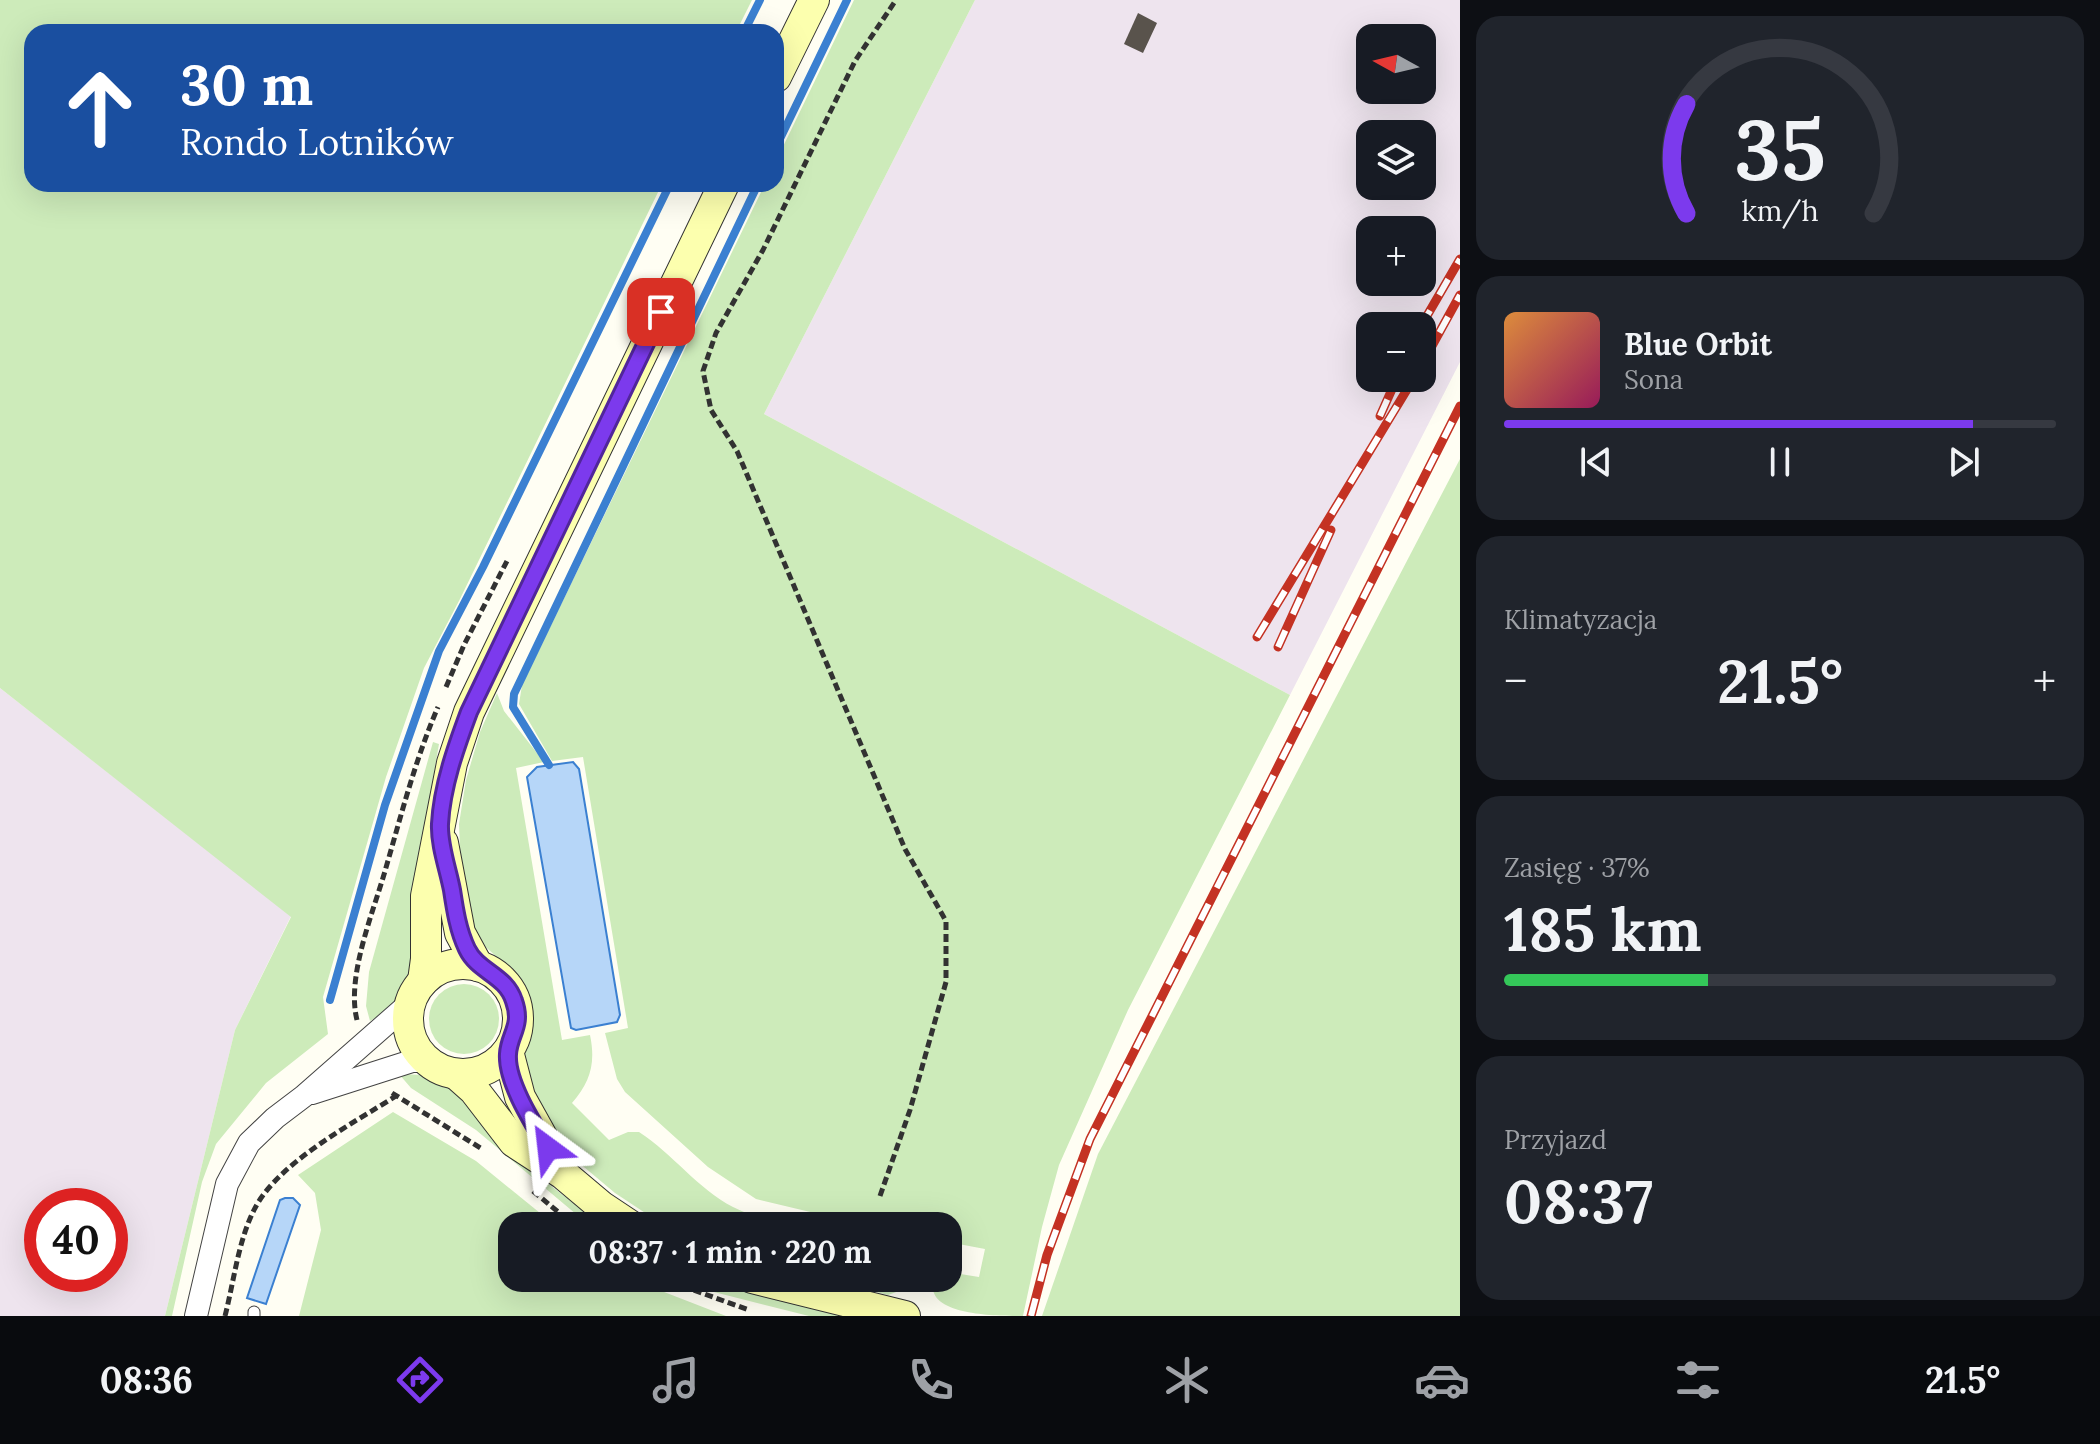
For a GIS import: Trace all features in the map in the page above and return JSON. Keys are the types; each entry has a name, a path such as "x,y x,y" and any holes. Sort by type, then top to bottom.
{"street":[{"path":"784,61 814,0"},
{"path":"202,1315 227,1184 249,1143 304,1096 417,992 440,969 454,965 478,966 497,976 508,987 518,1017 508,1051 487,1069 472,1074 456,1074 440,1070 427,1061 416,1049 410,1034 408,1018 417,992 426,959 426,896 452,763 469,712 720,192"},
{"path":"440,826 460,933 478,966"},
{"path":"508,1051 520,1097 563,1174"},
{"path":"304,1096 412,1061 427,1061"},
{"path":"456,1074 474,1090 514,1142 563,1174 610,1212"},
{"path":"808,1292 905,1316"}],"path":[{"path":"880,1196 910,1110 946,982 946,921 905,849 737,451 711,410 703,371 716,333 763,250 855,61 896,0"},
{"path":"225,1316 246,1229 264,1192 284,1172 396,1096"},
{"path":"701,1292 753,1310"}],"shaded area":[{"path":"975,0 1460,0 1460,362 1290,695 764,414"},
{"path":"0,688 291,916 235,1030 165,1316 0,1316"}],"green space":[{"path":"0,0 752,0 740,24 24,24 24,192 658,192 424,668 386,777 323,997 328,1034 266,1083 216,1144 202,1182 172,1316 165,1316 235,1030 291,917 0,688"},
{"path":"854,0 975,0 764,414 1290,695 1128,1010 1059,1165 1023,1316 964,1311 950,1307 934,1292 962,1292 962,1274 979,1277 985,1249 962,1245 962,1212 810,1212 756,1199 708,1167 625,1092 617,1079 605,1033 628,1028 583,757 552,761 519,704 522,685 761,192 784,192 784,144"},
{"path":"1460,459 1460,1316 1042,1316 1098,1154"},
{"path":"497,693 504,711 544,762 516,768 562,1040 590,1035 590,1072 572,1103 609,1140 628,1132 639,1132 720,1200 746,1212 644,1212 578,1162 537,1109 523,1062 531,1019 529,996 515,973 474,933 461,871 459,824 466,780 480,732"},
{"path":"433,742 439,744 417,873 414,970 396,1001 370,1021 366,1006 369,972"},
{"path":"464,984 489,994 499,1019 489,1044 464,1054 439,1044 429,1019 439,994"},
{"path":"399,1074 423,1075 458,1090 502,1144 585,1212 574,1212 476,1130 411,1088"},
{"path":"393,1112 476,1161 539,1212 498,1212 498,1292 664,1292 726,1316 299,1316 321,1230 315,1193 298,1175"},
{"path":"714,1292 750,1292 845,1316 809,1316"}],"water":[{"path":"573,762 579,769 620,1015 617,1022 576,1030 571,1028 527,777 537,767"},
{"path":"293,1198 300,1205 266,1304 247,1298 280,1200"}],"building":[{"path":"1138,13 1157,23 1143,53 1124,44"}],"waterway":[{"path":"748,24 760,0"},
{"path":"784,130 847,0"},
{"path":"330,1000 385,805 439,651 666,192"},
{"path":"549,765 513,707 514,694 754,192"}],"railway":[{"path":"1429,312 1460,259"},
{"path":"1436,339 1460,295"},
{"path":"1380,416 1391,392"},
{"path":"1257,637 1406,392"},
{"path":"1031,1316 1047,1255 1090,1139 1460,406"},
{"path":"1278,647 1331,530"}],"route":[{"path":"548,1148 520,1097 509,1061 508,1051 518,1017 514,1001 508,987 497,976 478,966 460,933 440,826 452,763 469,712 661,312"}]}
